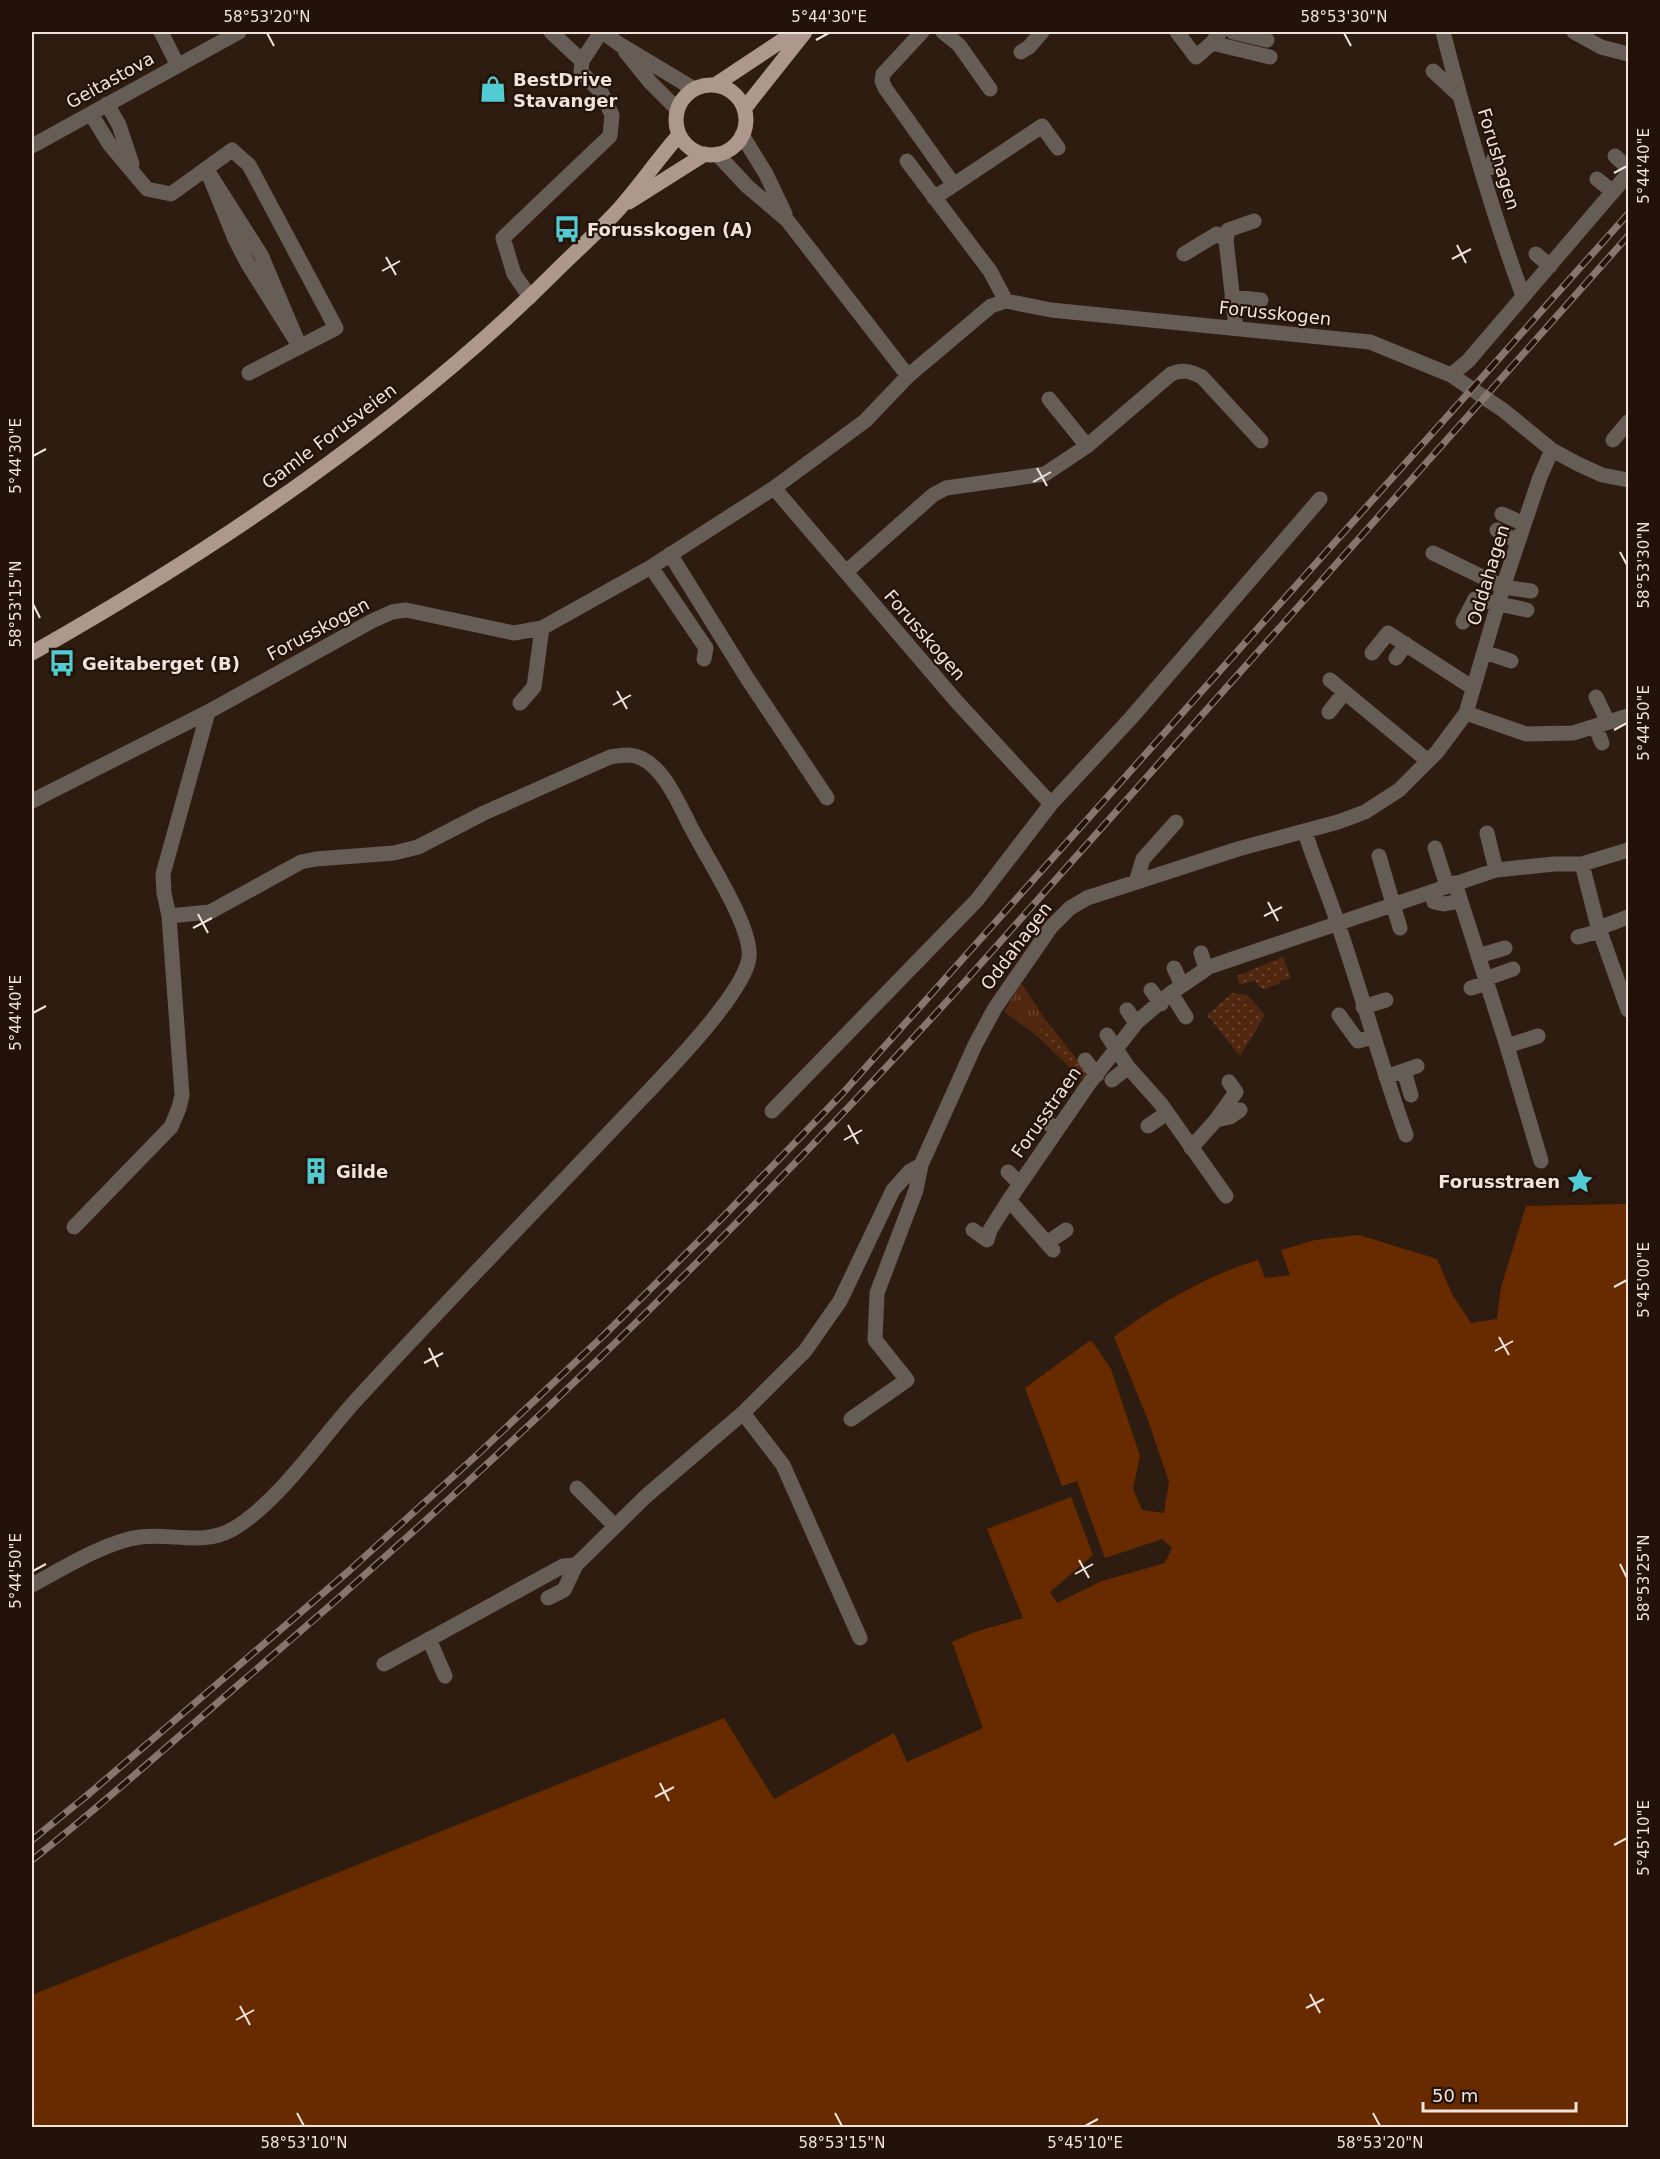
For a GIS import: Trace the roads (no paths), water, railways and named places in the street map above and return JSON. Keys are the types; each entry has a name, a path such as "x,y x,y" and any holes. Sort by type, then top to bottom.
{"main road":[{"path":"715,85 795,32"},
{"path":"744,109 805,32"},
{"path":"704,85 715,85 728,89 738,98 744,109 746,122 742,135 727,151 711,154 695,151 686,144 679,135 675,122 677,109 687,94 704,85"},
{"name":"Gamle Forusveien","path":"32,653 171,569 301,482 461,359 530,297 619,209 679,135"},
{"name":"Gamle Forusveien","path":"619,209 711,154"}],"street":[{"path":"161,32 177,64"},
{"name":"Geitastova","path":"32,146 177,64 239,32"},
{"path":"551,32 582,61"},
{"path":"530,297 514,274 503,238 610,136 612,115 601,92 581,72 582,61 602,32 619,45 694,89"},
{"path":"922,32 883,74 882,81 954,185"},
{"path":"943,32 959,45 990,89"},
{"path":"1177,32 1196,57 1216,38 1269,57"},
{"path":"1233,32 1267,40"},
{"name":"Forushagen","path":"1443,32 1482,171 1522,296"},
{"path":"1574,32 1601,47 1629,54"},
{"path":"619,45 650,82 677,109"},
{"path":"1432,71 1460,96"},
{"path":"108,104 137,178"},
{"path":"91,114 110,145 147,189 171,194 232,150 249,165 336,328 249,373"},
{"path":"934,198 1042,126 1058,148"},
{"path":"742,135 766,174 787,220"},
{"path":"711,154 787,220 908,376"},
{"path":"1615,156 1629,168"},
{"path":"1482,171 1492,167 1494,158"},
{"path":"907,161 986,265 1006,301"},
{"path":"207,170 235,239 248,264 300,347"},
{"path":"1451,375 1468,361 1629,174"},
{"path":"1597,179 1613,192"},
{"path":"1236,328 1226,240 1228,230 1254,221"},
{"path":"1184,254 1217,234 1226,240"},
{"path":"1536,254 1550,266"},
{"path":"1232,297 1261,300"},
{"name":"Forusskogen","path":"32,801 208,712 392,612 406,610 514,633 542,628 651,567 774,488 865,421 908,376 991,306 1006,301 1051,310 1370,342 1451,375 1503,410 1552,450 1602,475 1629,480"},
{"path":"846,572 933,495 946,488 1045,474 1087,446 1171,374 1180,370 1190,371 1202,377 1261,441"},
{"path":"1050,399 1087,446"},
{"path":"1613,440 1629,422"},
{"name":"Oddahagen","path":"576,1564 645,1497 743,1413 805,1351 840,1301 893,1190 910,1171 921,1165 990,1018 1045,935 1070,908 1087,898 1136,882 1365,812 1399,790 1428,761 1466,713 1503,587 1540,477 1552,450"},
{"name":"Forusskogen","path":"774,488 957,702 1051,804"},
{"path":"772,1111 978,900 1051,804 1131,718 1320,499"},
{"path":"1502,514 1524,524"},
{"path":"1497,530 1518,542"},
{"path":"1433,553 1503,587 1531,591"},
{"path":"670,554 747,678 827,798"},
{"path":"651,567 706,648 704,659"},
{"path":"1462,622 1475,599 1527,610"},
{"path":"520,704 534,687 542,628"},
{"path":"1372,653 1388,633 1473,688"},
{"path":"1396,658 1406,644"},
{"path":"1484,652 1511,661"},
{"path":"1329,681 1428,761"},
{"path":"1329,712 1344,693"},
{"path":"1596,697 1602,743"},
{"path":"74,1227 171,1127 179,1108 182,1080 169,916 163,874 208,712"},
{"path":"1466,713 1487,728 1526,734 1573,733 1629,716"},
{"path":"32,1585 113,1545 140,1537 208,1539 229,1531 245,1521 270,1499 356,1399 648,1091 718,1013 743,977 749,957 746,933 664,779 652,764 639,757 628,755 610,757 578,771 483,813 418,847 394,854 301,862 210,912 169,916"},
{"path":"1136,882 1143,859 1176,822"},
{"path":"1305,832 1315,865 1338,923 1363,1007 1406,1135"},
{"path":"1487,833 1496,870"},
{"path":"1435,848 1460,901 1507,1046 1506,1066 1541,1161"},
{"name":"Forusstraen","path":"973,1230 987,1240 990,1230 1035,1152 1055,1132 1070,1099 1097,1075 1136,1023 1171,994 1230,953 1263,941 1338,923 1496,870 1554,864 1582,864 1629,850"},
{"path":"1379,856 1400,928"},
{"path":"1582,864 1599,936 1629,1010"},
{"path":"1434,902 1444,904 1460,901"},
{"path":"1578,937 1599,936 1629,917"},
{"path":"1478,956 1505,948"},
{"path":"1201,953 1206,969"},
{"path":"1174,968 1171,994 1186,1017"},
{"path":"1471,988 1513,969"},
{"path":"1151,990 1171,994"},
{"path":"1363,1007 1386,1000"},
{"path":"1127,1010 1136,1023"},
{"path":"1339,1015 1358,1041 1373,1037"},
{"path":"1107,1035 1128,1067 1167,1113 1190,1154 1226,1196"},
{"path":"1507,1046 1538,1036"},
{"path":"1085,1060 1097,1075"},
{"path":"1112,1080 1128,1067"},
{"path":"1386,1077 1411,1068 1411,1095"},
{"path":"1190,1154 1236,1092 1229,1082"},
{"path":"1216,1120 1230,1117 1240,1110"},
{"path":"1148,1126 1167,1113"},
{"path":"850,1419 908,1380 875,1340 877,1293 916,1190 921,1165"},
{"path":"1008,1172 1011,1192 1026,1229 1050,1246 1066,1230"},
{"path":"743,1413 783,1465 860,1638"},
{"path":"577,1488 615,1526"},
{"path":"548,1598 564,1590 576,1564"},
{"path":"384,1664 563,1566 576,1564"},
{"path":"429,1639 445,1676"}],"railway":[{"path":"32,1840 350,1570 603,1336 724,1216 842,1094 1628,214"},
{"path":"32,1860 139,1771 434,1513 618,1340 797,1162 969,977 1628,236"}],"place":[{"name":"BestDrive Stavanger","path":"493,89"},
{"name":"Forusskogen (A)","path":"567,229"},
{"name":"Geitaberget (B)","path":"62,663"},
{"name":"Gilde","path":"316,1171"},
{"name":"Forusstraen","path":"1580,1181"}]}
